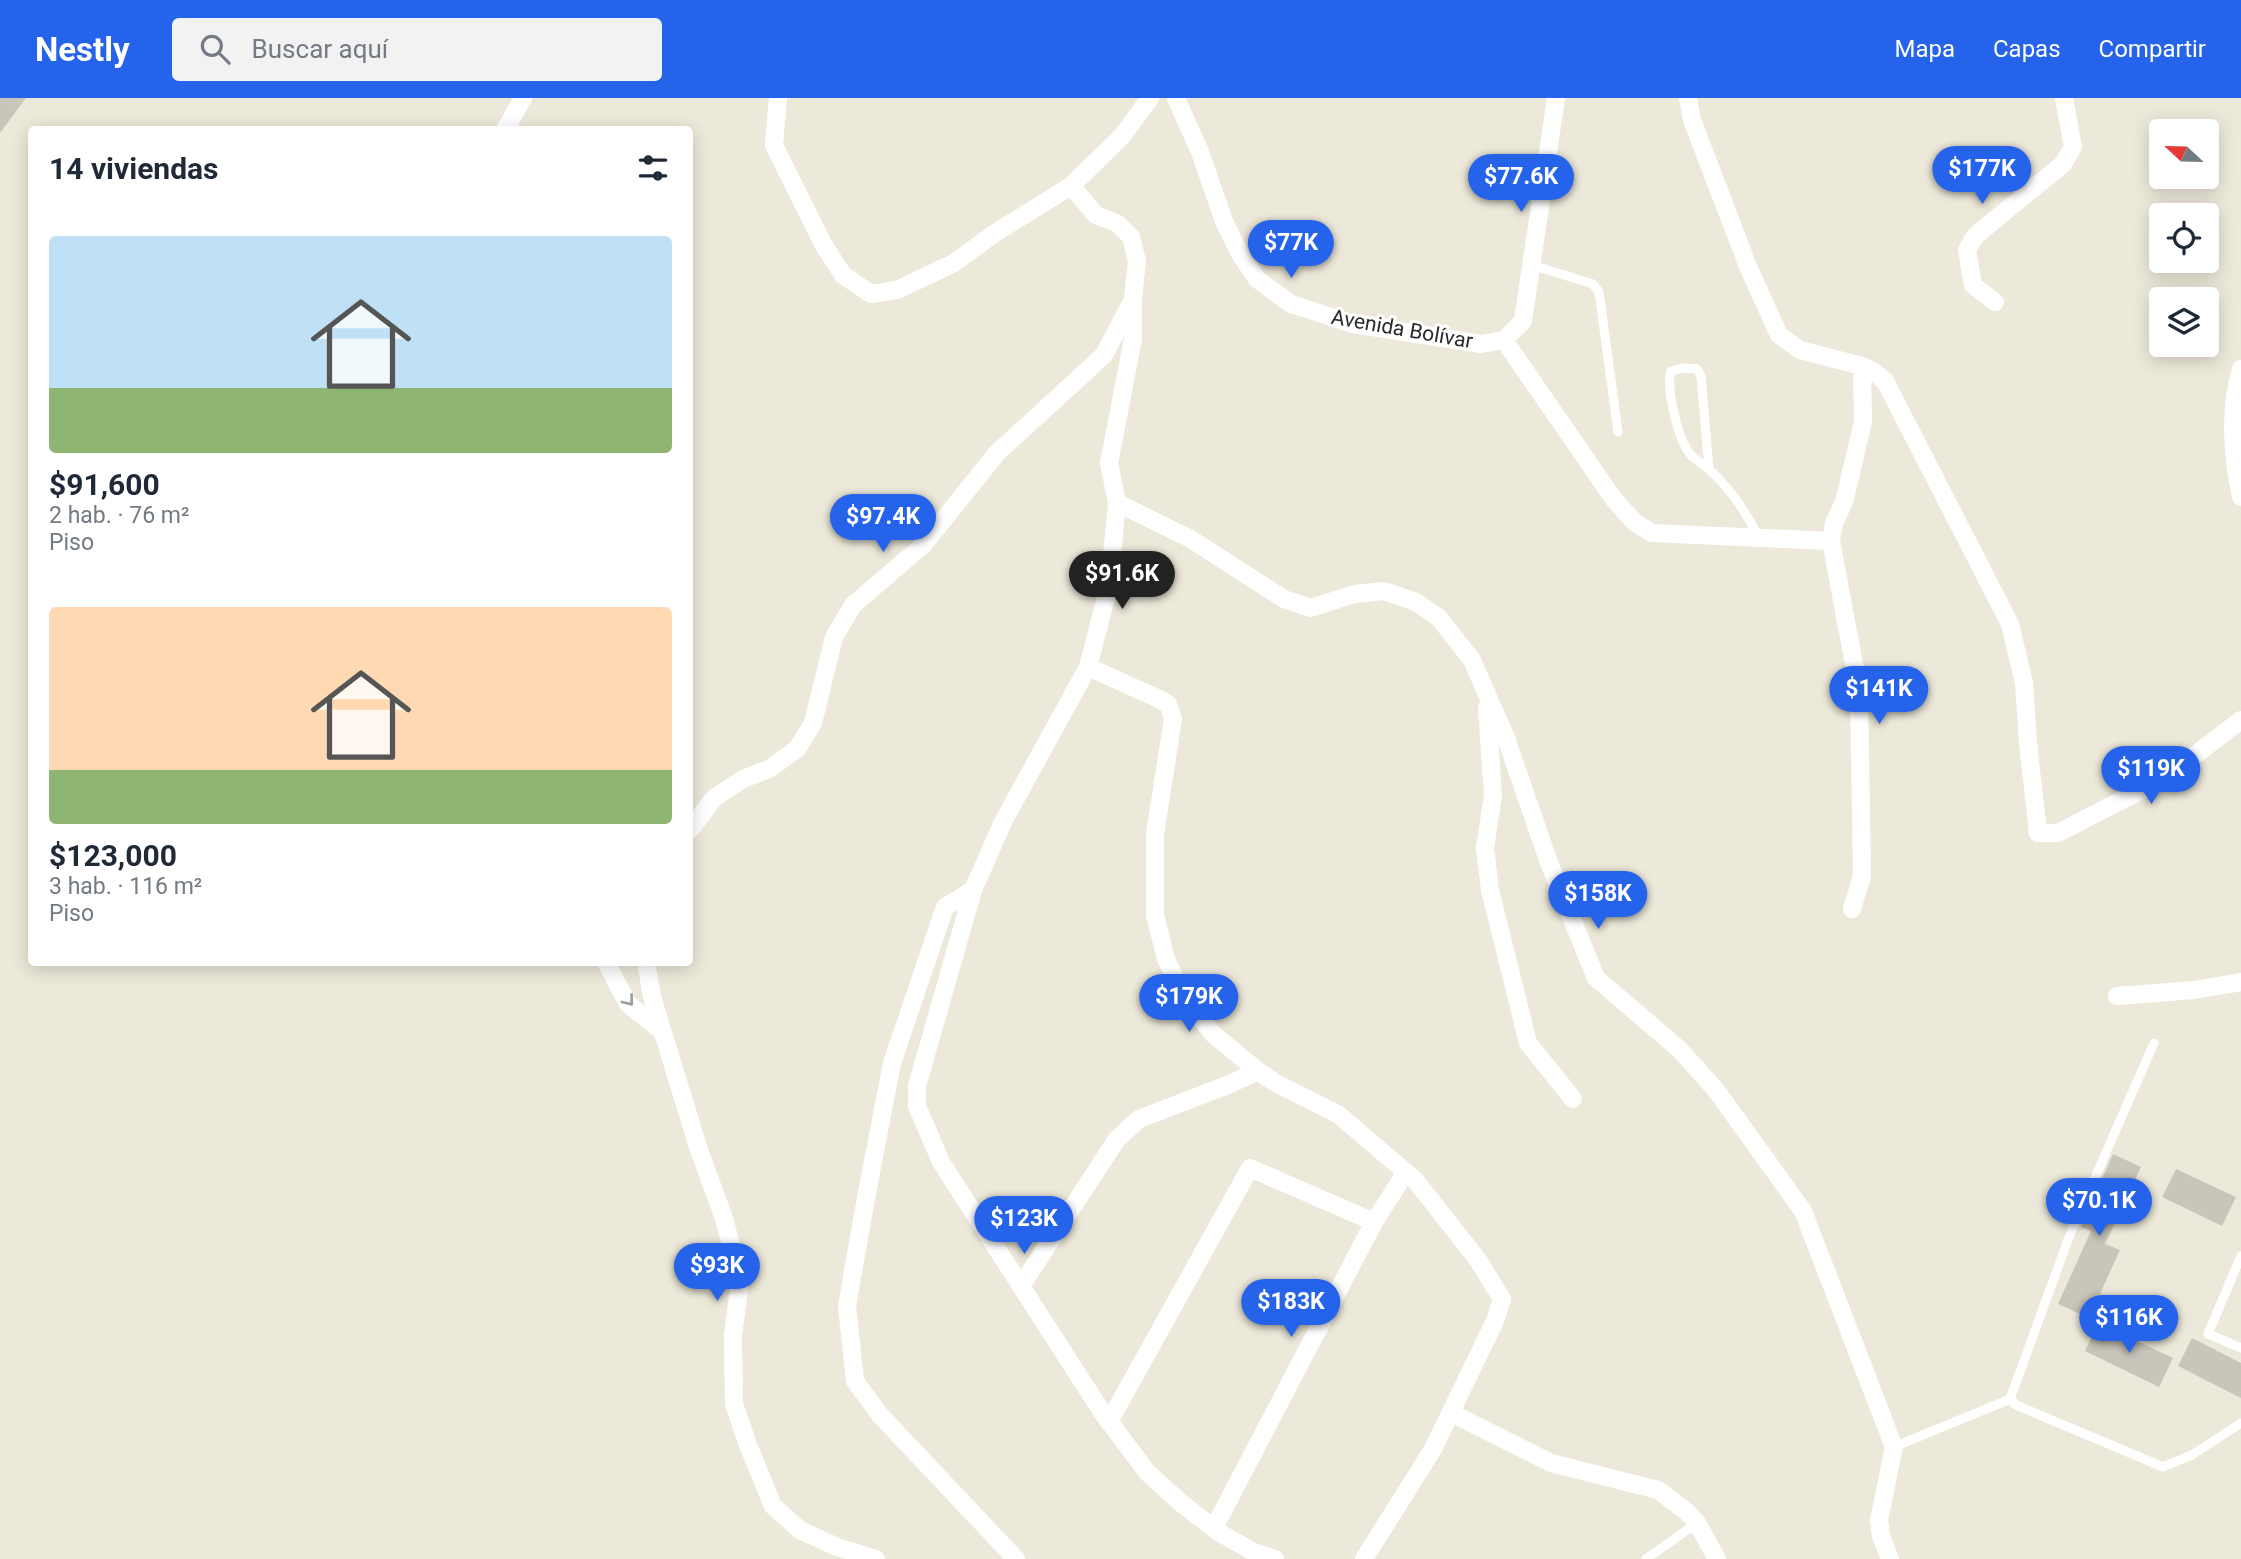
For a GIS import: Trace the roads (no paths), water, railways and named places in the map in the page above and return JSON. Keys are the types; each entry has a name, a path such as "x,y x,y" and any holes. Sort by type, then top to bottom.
{"street":[{"path":"508,126 523,98"},
{"path":"778,98 774,145 823,244 843,275 871,294 897,290 954,263 995,233 1071,186 1123,135 1150,98"},
{"name":"Avenida Bolívar","path":"1176,98 1200,152 1224,221 1240,254 1257,279 1292,304 1353,324 1481,344 1504,340 1523,321 1556,98"},
{"path":"1688,98 1692,120 1749,270 1779,335 1800,351 1862,366 1885,381 2010,624 2024,683 2038,833 2058,833 2165,778 2241,720"},
{"path":"1996,302 1973,285 1967,250 1975,236 2063,164 2073,147 2064,98"},
{"path":"1071,186 1097,215 1118,224 1131,237 1137,261 1133,339 1110,463 1117,503 1109,586 1088,667 1003,822 972,890 917,1086 918,1106 941,1162 1109,1422 1147,1472 1214,1528 1254,1552 1275,1559"},
{"path":"693,827 714,798 743,779 769,769 796,749 813,723 834,637 853,606 923,545 997,453 1104,355 1133,298"},
{"path":"1504,340 1613,498 1634,522 1653,533 1830,541"},
{"path":"1852,909 1862,876 1859,691 1830,541 1834,523 1844,502 1863,422 1862,366"},
{"path":"2241,369 2235,388 2234,466 2241,497"},
{"path":"1117,503 1189,538 1284,599 1310,608 1355,594 1384,591 1416,602 1439,618 1472,660 1506,738 1548,860 1596,978 1679,1049 1698,1069 1761,1150 1803,1211 1894,1447 1879,1520 1881,1536 1890,1559"},
{"path":"1088,667 1167,704 1172,719 1155,834 1155,915 1166,960 1184,997 1213,1034 1258,1071 1339,1115 1415,1180 1478,1260 1502,1299 1496,1321 1433,1448 1364,1559"},
{"path":"1486,693 1493,795 1485,848 1490,890 1528,1043 1573,1099"},
{"path":"972,890 945,907 891,1063 847,1306 855,1381 880,1415 1016,1559"},
{"path":"608,966 628,1004 662,1031"},
{"path":"647,966 662,1031 699,1150 724,1218 740,1280 733,1336 734,1404 748,1445 773,1506 800,1530 854,1556 876,1559"},
{"path":"2117,996 2194,990 2241,982"},
{"path":"1021,1286 1117,1139 1139,1119 1258,1071"},
{"path":"1109,1422 1250,1168 1374,1222"},
{"path":"1214,1528 1374,1222 1406,1172"},
{"path":"1451,1413 1551,1463 1658,1490 1697,1523 1717,1559"}],"lane":[{"path":"1532,265 1593,284 1599,292 1618,432"},
{"path":"1709,469 1701,376 1697,369 1671,371 1668,379 1677,424 1684,443 1691,456 1729,489 1747,512 1758,539"},
{"path":"1894,1447 2011,1399 2069,1237 2154,1043"},
{"path":"2241,1256 2208,1334 2241,1348"},
{"path":"2011,1399 2016,1405 2163,1467 2192,1455 2241,1423"},
{"path":"1646,1559 1697,1523"}]}
